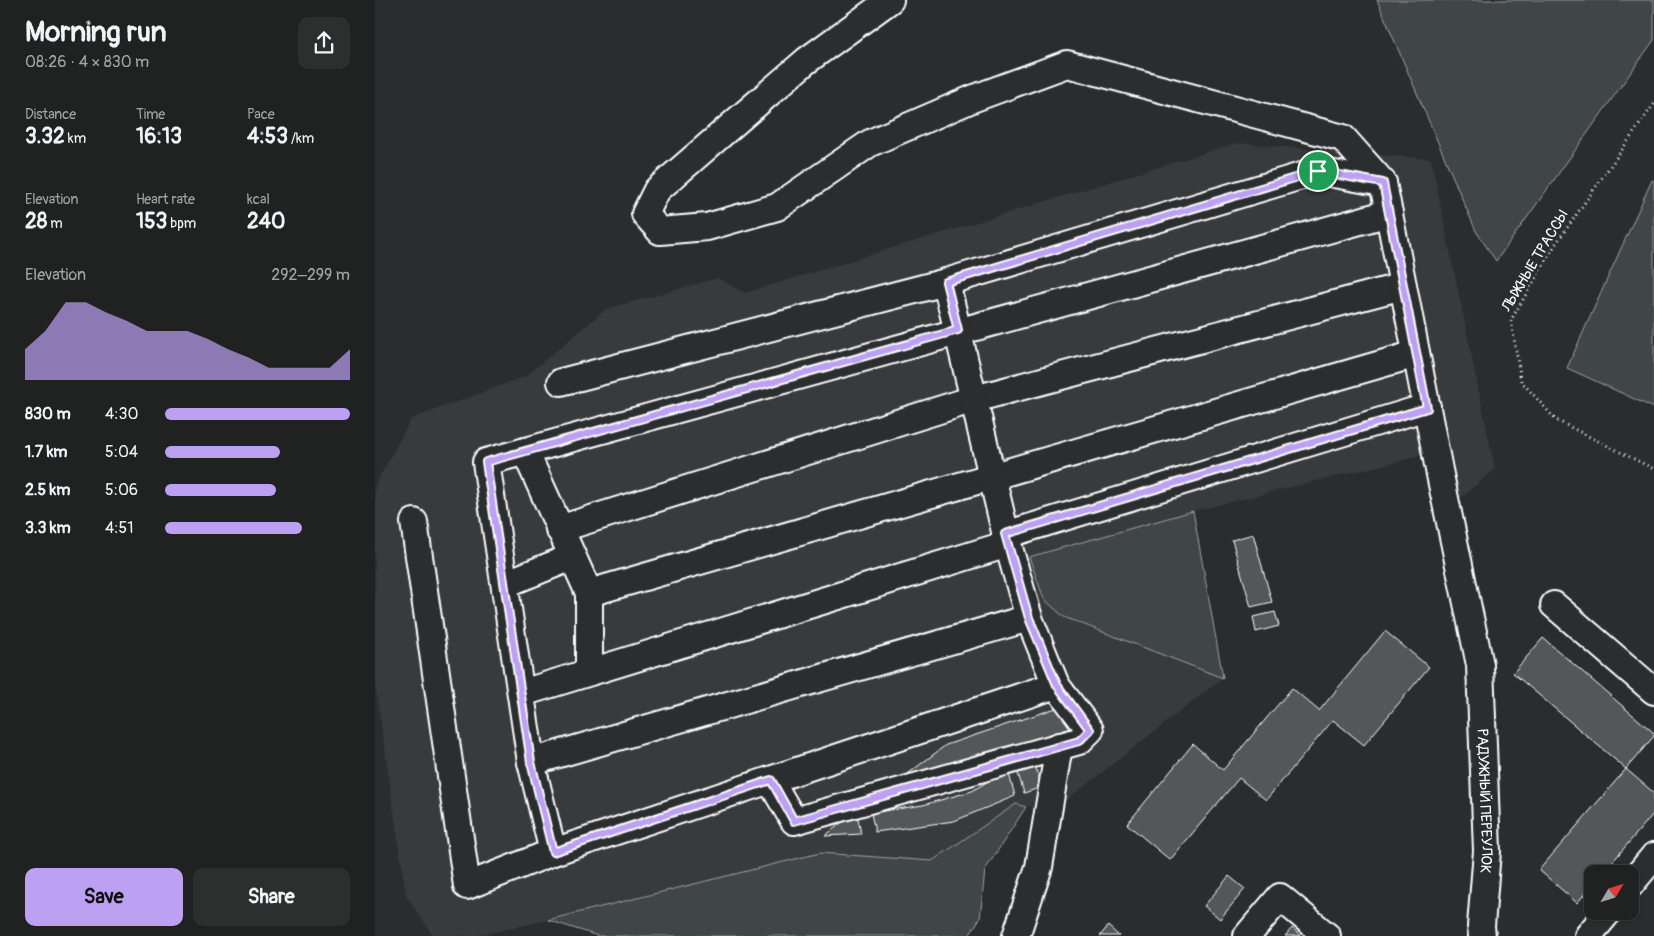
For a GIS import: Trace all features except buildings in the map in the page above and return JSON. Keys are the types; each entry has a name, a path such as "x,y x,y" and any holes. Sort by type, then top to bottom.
{"street":[{"path":"890,0 806,61 657,190 645,214 660,231 707,227 777,207 870,144 972,99 1067,64 1343,138 1383,183"},
{"path":"561,382 946,282 1318,171 1383,183"},
{"name":"РАДУЖНЫЙ ПЕРЕУЛОК","path":"1383,183 1480,665 1487,851 1481,926 1482,936"},
{"path":"553,852 531,762 486,462 958,330 1389,213"},
{"path":"771,780 794,821 1079,741 1090,730 1057,685 1029,618 1007,539 946,282"},
{"path":"559,529 974,399 1403,286"},
{"path":"589,592 1416,354"},
{"path":"522,693 1427,408"},
{"path":"525,451 589,592 589,672"},
{"path":"414,522 467,886 553,852 1057,685"},
{"path":"505,584 572,557"},
{"path":"1554,605 1654,691"},
{"path":"531,762 1029,618"},
{"path":"1016,936 1039,867 1059,746"},
{"path":"1639,875 1654,856"},
{"path":"1247,936 1280,897 1327,936"},
{"path":"1588,936 1601,920"}],"path":[{"name":"ЛЫЖНЫЕ ТРАССЫ","path":"1654,104 1555,245 1511,320 1521,381 1556,420 1654,469"}],"shaded area":[{"path":"1377,0 1654,0 1654,40 1496,261 1476,231"},
{"path":"1237,143 1431,159 1495,469 1449,508 1424,455 1193,511 1030,557 1202,669 1223,678 1053,811 1016,804 932,861 820,853 548,920 475,936 433,936 406,895 375,683 375,485 411,419 526,376 606,309 718,278 745,293"},
{"path":"1652,180 1654,181 1654,408 1567,368"},
{"path":"1193,511 1223,678 1064,617 1044,599 1029,557"},
{"path":"1016,804 1026,807 985,870 980,918 969,936 598,936 548,920 820,853 932,861"}],"route":[{"path":"1318,171 1383,183 1427,408 1005,534 1029,618 1057,685 1090,730 1079,741 794,821 771,780 553,852 531,762 486,462 958,330 946,282 1318,171"}]}
